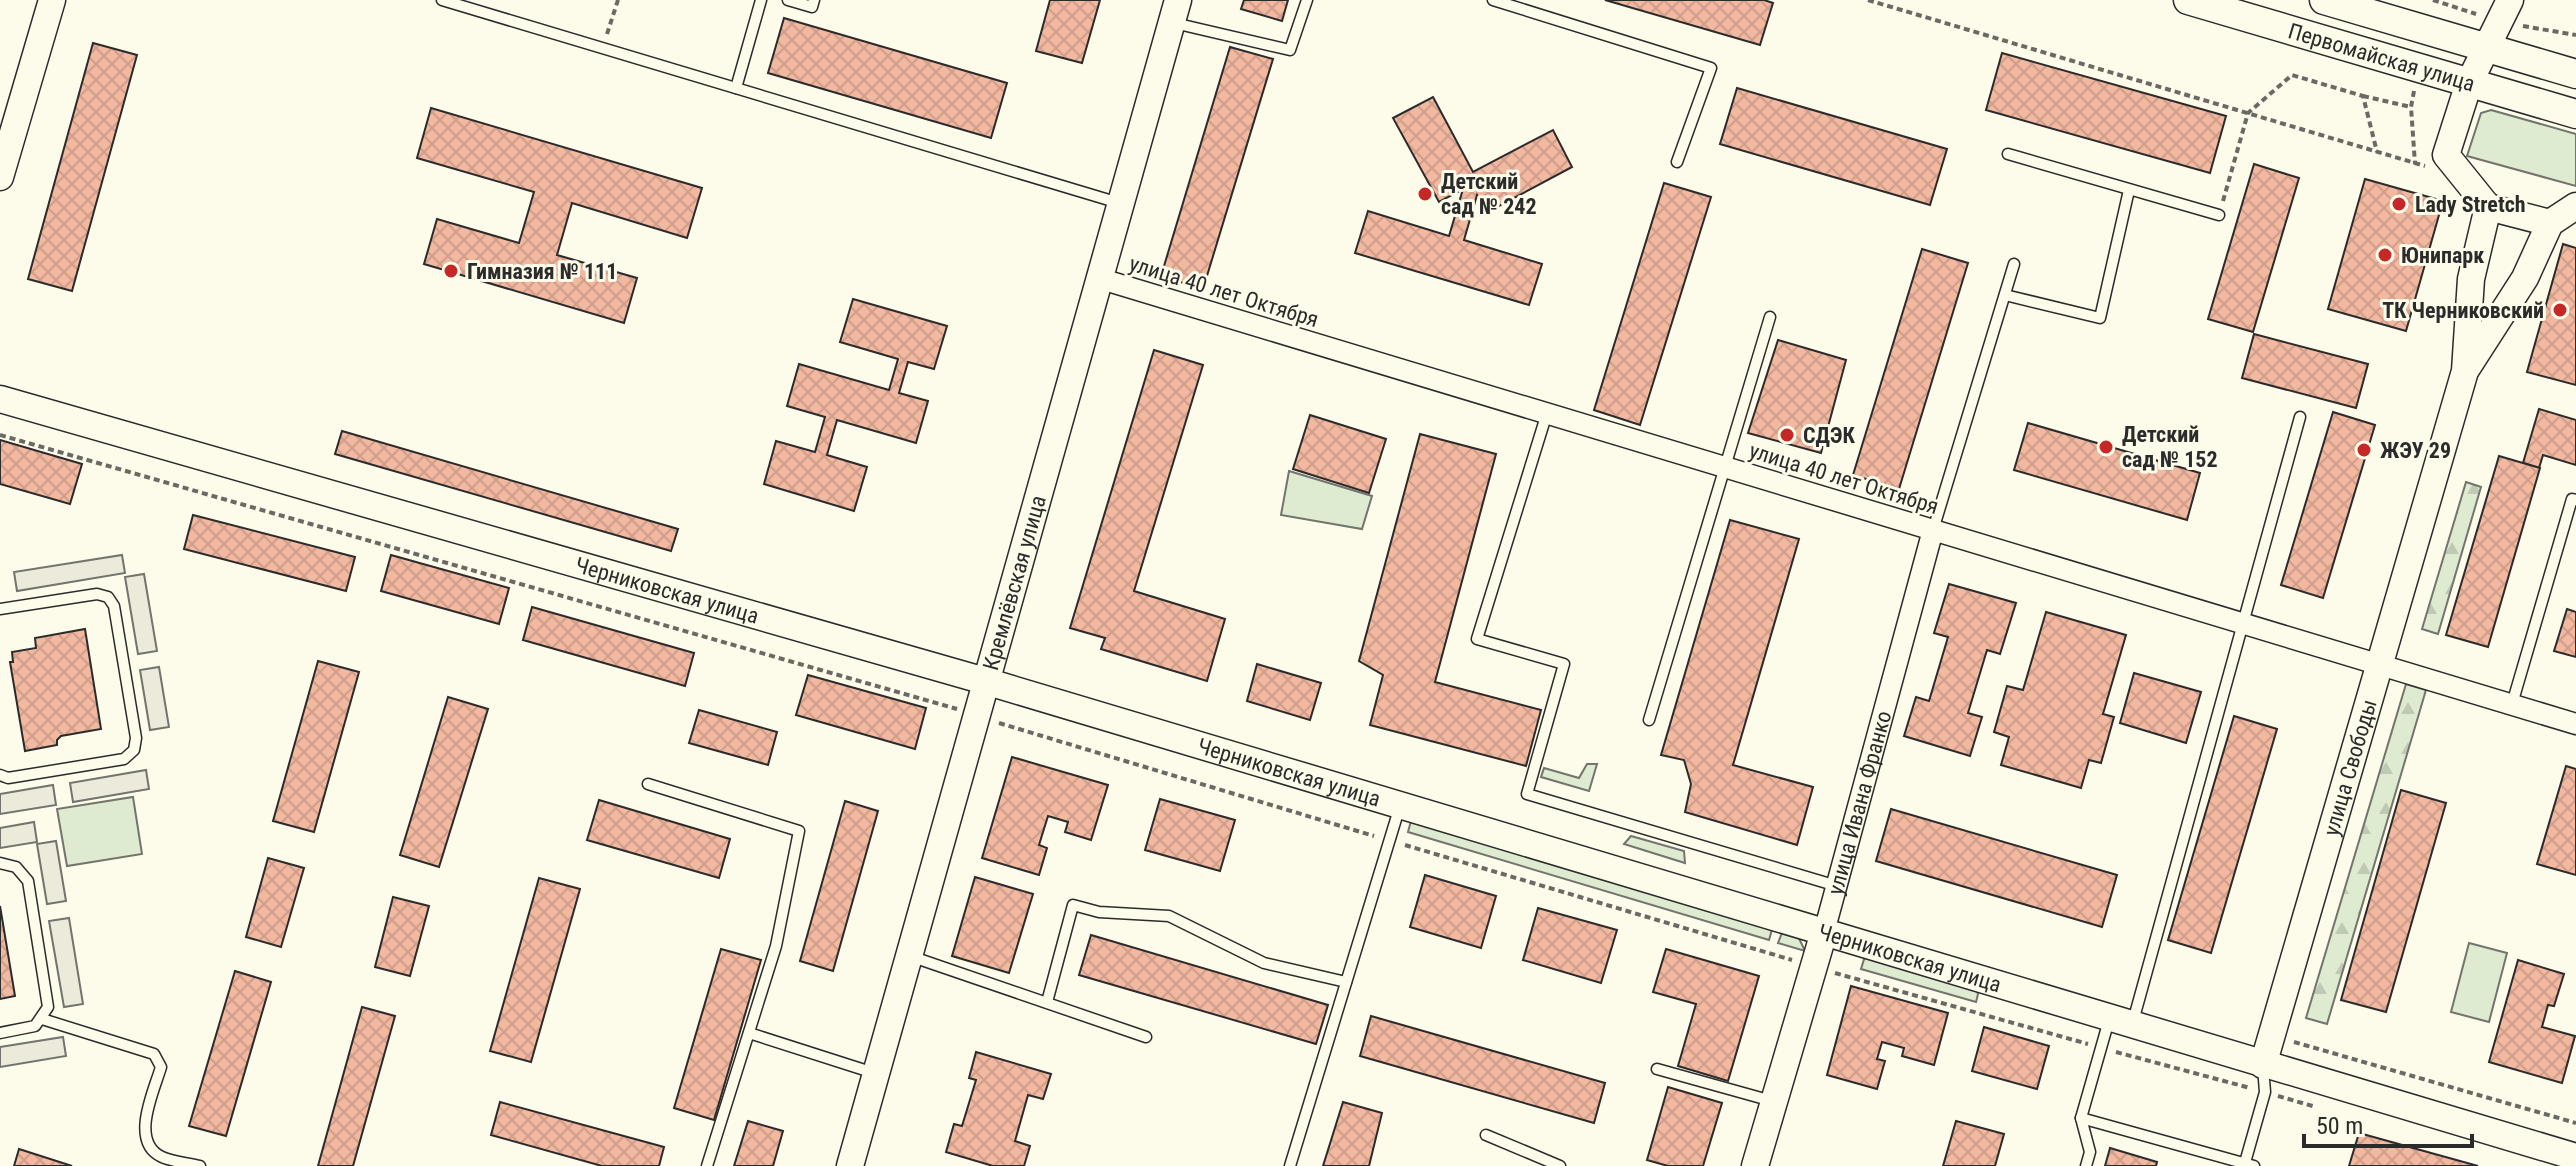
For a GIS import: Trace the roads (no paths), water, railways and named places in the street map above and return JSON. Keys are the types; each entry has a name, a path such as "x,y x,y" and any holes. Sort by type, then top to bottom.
{"main road":[{"name":"Первомайская улица","path":"2188,0 2576,114"},
{"name":"Первомайская улица","path":"2324,0 2576,74"}],"street":[{"path":"0,177 52,0"},
{"path":"2510,0 2484,47 2469,83 2446,155 2488,207 2550,223 2576,206"},
{"name":"Кремлёвская улица","path":"850,1166 1175,11"},
{"name":"улица Свободы","path":"2263,1065 2377,664 2465,371 2471,279 2488,207"},
{"name":"улица Свободы","path":"2465,371 2525,278 2550,223"},
{"name":"улица 40 лет Октября","path":"1098,278 2576,724"},
{"name":"Черниковская улица","path":"0,399 985,681 2576,1157"},
{"name":"улица Ивана Франко","path":"1755,1166 1837,886 1933,530"}],"lane":[{"path":"736,88 761,0"},
{"path":"788,0 812,7 814,0"},
{"path":"1175,11 1290,50 1307,0"},
{"path":"1493,0 1711,68 1677,162"},
{"path":"446,1 1119,203"},
{"path":"2008,154 2219,215"},
{"path":"2005,295 2100,318 2129,190"},
{"path":"1933,530 2014,264"},
{"path":"1649,720 1770,317"},
{"path":"1547,413 1477,639 1564,664 1527,794 1837,886"},
{"path":"2086,1166 2090,1152 2081,1118 2101,1048 2120,1023 2243,623 2300,417"},
{"path":"2512,704 2572,499 2576,500"},
{"path":"0,609 97,594 108,597 114,606 136,738 134,750 124,759 8,778 0,775"},
{"path":"648,784 799,831 776,946 707,1166"},
{"path":"1290,1166 1400,806"},
{"path":"0,863 16,867 28,881 48,1000 42,1019 27,1029 0,1033"},
{"path":"1047,1002 1073,905 1099,912 1169,916 1264,963 1346,982"},
{"path":"908,955 1146,1037"},
{"path":"42,1019 154,1054 161,1067 146,1117 147,1138 161,1156 200,1166"},
{"path":"749,1033 875,1074"},
{"name":"улица Свободы","path":"2248,1165 2265,1092 2263,1065"},
{"path":"1657,1069 1774,1101"},
{"path":"2081,1118 2248,1165"},
{"path":"1486,1135 1560,1166"}],"place":[{"name":"Детский сад № 242","path":"1425,194"},
{"name":"Lady Stretch","path":"2399,204"},
{"name":"Юнипарк","path":"2385,255"},
{"name":"Гимназия № 111","path":"451,271"},
{"name":"ТК Черниковский","path":"2560,310"},
{"name":"СДЭК","path":"1787,435"},
{"name":"Детский сад № 152","path":"2106,447"},
{"name":"ЖЭУ 29","path":"2364,450"}]}
